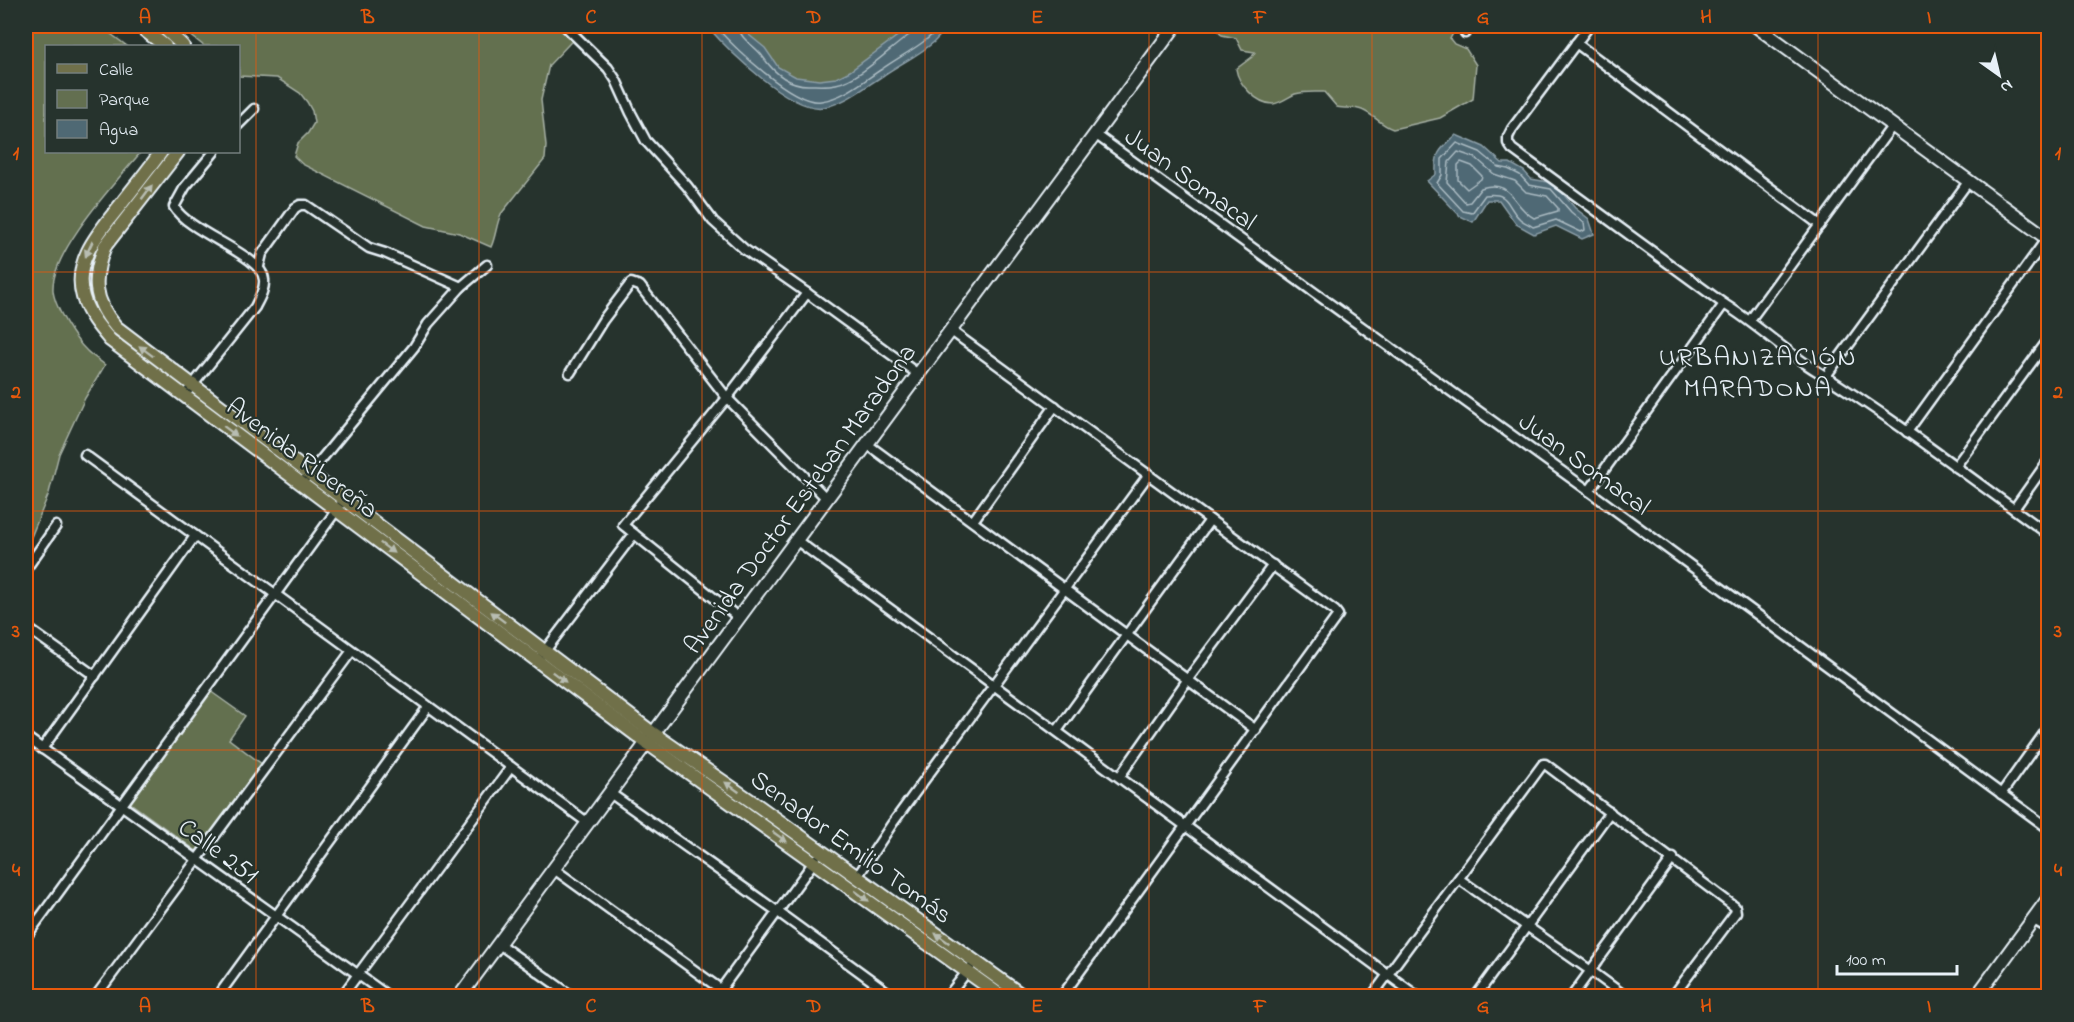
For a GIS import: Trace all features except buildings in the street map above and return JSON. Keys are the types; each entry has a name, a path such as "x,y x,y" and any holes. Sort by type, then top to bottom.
{"main road":[{"path":"139,26 164,45"},
{"path":"162,26 182,45"},
{"name":"Avenida Doctor Esteban Maradona","path":"460,996 1175,26"},
{"path":"1756,26 2048,239"},
{"name":"Avenida Ribereña","path":"160,153 96,236 83,263 81,283 83,298 98,326 110,340 188,391 650,738"},
{"name":"Avenida Ribereña","path":"177,153 105,246 97,270 96,286 99,303 116,327 188,391"},
{"name":"Senador Emilio Tomás","path":"650,738 971,966 1023,996"},
{"name":"Senador Emilio Tomás","path":"818,856 856,877 971,966 1001,996"},
{"path":"1979,996 2049,899"}],"street":[{"path":"565,26 608,68 646,141 687,186 713,221 744,249 918,374"},
{"path":"1465,33 1470,26"},
{"path":"1589,26 1512,129 1508,137 1508,143 1512,149 1724,304 1750,320 1791,352 2049,534"},
{"path":"1576,43 1820,225"},
{"path":"240,123 254,109"},
{"path":"1750,320 1893,125"},
{"name":"Juan Somacal","path":"1095,134 1589,491 2049,828"},
{"path":"188,391 255,307 265,278 259,266 223,242 188,223 174,207 185,187 213,153"},
{"path":"1826,376 1968,182"},
{"path":"259,266 262,254 295,208 306,205 369,248 461,287"},
{"path":"1907,432 2048,239"},
{"path":"305,479 414,347 428,324 461,287 487,266"},
{"path":"570,373 603,320 631,283 640,286 727,398 827,499"},
{"path":"739,618 623,525 727,398 807,293"},
{"path":"1589,491 1724,304"},
{"path":"950,330 1338,615 1062,996"},
{"path":"1956,467 2049,340"},
{"path":"973,522 1055,406"},
{"path":"867,444 1256,730"},
{"path":"85,455 351,652 588,823"},
{"path":"2014,509 2049,461"},
{"path":"856,877 892,824 1149,474"},
{"path":"26,938 340,505"},
{"path":"1057,731 1210,520"},
{"path":"26,569 56,526"},
{"path":"541,656 634,534"},
{"path":"42,749 195,537"},
{"path":"796,540 1417,996"},
{"path":"1120,776 1188,679 1273,566"},
{"path":"26,627 95,676"},
{"path":"96,996 351,652"},
{"path":"218,996 428,707"},
{"path":"2001,794 2049,728"},
{"name":"Calle 251","path":"26,737 388,996"},
{"path":"1372,996 1543,764 1548,765 1733,903 1736,912 1673,996"},
{"path":"342,996 511,767"},
{"path":"610,792 892,996"},
{"path":"1476,996 1610,812"},
{"path":"718,993 818,856"},
{"path":"1572,996 1673,858"},
{"path":"554,869 718,993 730,996"},
{"path":"1459,879 1625,996"},
{"path":"2034,920 2049,928"},
{"path":"499,944 572,996"},
{"path":"948,996 971,966"}],"green space":[{"path":"26,26 100,26 126,45 45,45 45,153 140,153 73,237 55,274 54,297 66,322 82,346 105,365 85,398 59,454 49,493 26,545"},
{"path":"179,26 586,26 549,65 541,100 546,146 545,159 501,214 491,247 459,233 426,226 302,164 294,156 298,143 314,123 312,111 300,93 277,78 240,76 240,45 203,45"},
{"path":"733,26 919,26 856,77 793,84"},
{"path":"1218,26 1457,26 1450,39 1454,44 1466,49 1476,65 1473,99 1440,118 1393,129 1362,110 1337,107 1324,92 1298,93 1273,104 1267,103 1255,97 1244,87 1236,69 1255,52 1242,50 1236,38 1222,35"},
{"path":"210,691 245,716 229,739 263,765 198,852 129,802"}],"water":[{"path":"707,26 742,26 765,48 778,67 796,77 819,80 836,78 850,71 911,26 949,26 934,42 916,55 848,98 824,107 810,106 778,90 745,64"},
{"path":"1456,135 1484,147 1502,163 1510,163 1524,171 1531,179 1554,183 1575,208 1589,219 1594,234 1582,239 1556,226 1534,234 1516,224 1499,200 1487,200 1473,222 1460,216 1427,181 1436,174 1436,160 1440,152"}],"district":[{"name":"URBANIZACIÓN MARADONA","path":"1758,372"}]}
